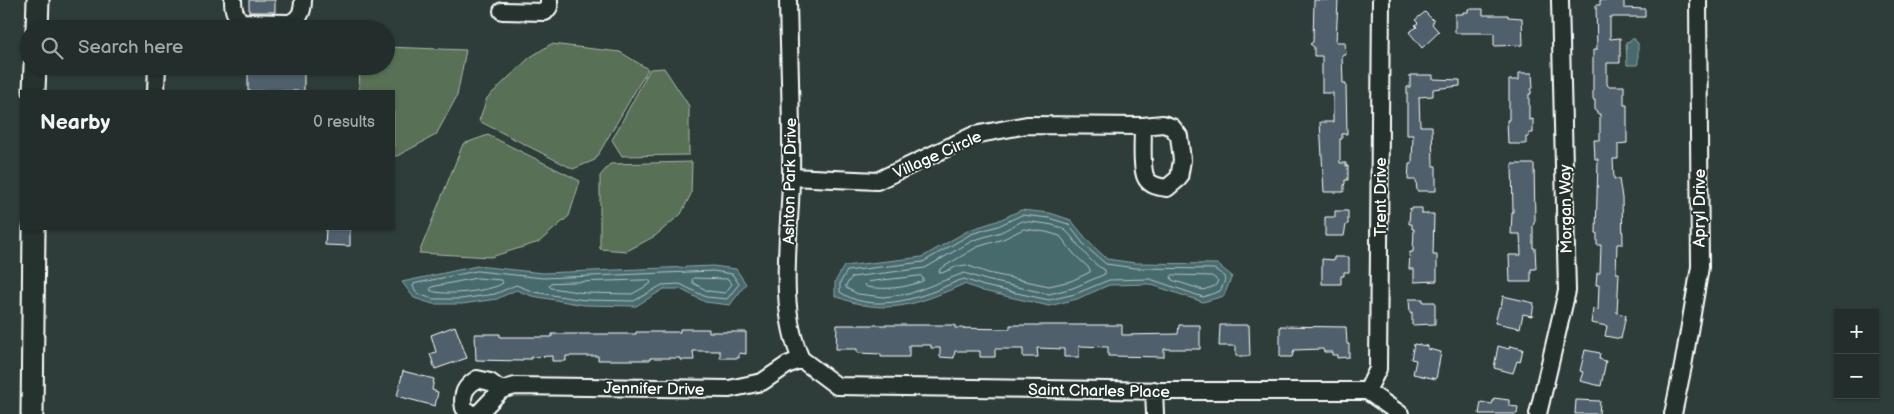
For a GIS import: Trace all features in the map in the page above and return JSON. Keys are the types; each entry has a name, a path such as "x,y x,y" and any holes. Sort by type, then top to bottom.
{"main road":[{"path":"37,20 38,0"},
{"path":"34,90 35,75"},
{"path":"32,414 34,230"}],"street":[{"path":"233,0 233,10 239,20"},
{"path":"297,20 301,15 303,0"},
{"path":"502,11 545,12 549,7 549,0"},
{"name":"Ashton Park Drive","path":"788,0 791,177 787,294 795,346 801,359"},
{"name":"Trent Drive","path":"1367,391 1378,368 1381,0"},
{"name":"Morgan Way","path":"1538,414 1567,291 1560,0"},
{"name":"Apryl Drive","path":"1674,414 1700,267 1698,0"},
{"path":"156,75 156,90"},
{"name":"Village Circle","path":"791,177 876,181 974,135 1026,124 1143,126"},
{"name":"Saint Charles Place","path":"801,359 837,386 1367,391"},
{"name":"Jennifer Drive","path":"501,390 515,386 729,389 762,382 787,365 801,359"},
{"path":"472,414 464,408 462,397 467,385 476,379 490,382 501,390 478,414"},
{"path":"1154,390 1155,414"},
{"path":"1367,391 1400,414"}],"green space":[{"path":"551,44 620,52 648,69 595,160 573,169 479,121 487,98 529,58"},
{"path":"395,47 466,50 457,96 436,135 397,156 395,156 395,90 359,90 360,75 395,75"},
{"path":"664,68 689,106 689,155 622,156 612,140 650,69"},
{"path":"488,135 580,181 569,216 539,242 491,257 419,253 463,144"},
{"path":"692,162 691,194 681,214 655,236 627,251 600,249 600,176 610,164"}],"water":[{"path":"1635,39 1638,43 1638,65 1627,65 1626,42"},
{"path":"1021,210 1050,213 1071,220 1089,242 1107,259 1135,263 1217,264 1232,276 1224,296 1203,302 1149,284 1109,285 1077,299 1049,306 983,291 964,284 931,298 901,306 870,306 835,296 835,282 844,266 922,257 969,230 997,221"},
{"path":"477,266 543,273 713,266 736,269 746,284 730,305 705,302 680,289 664,289 636,306 584,305 532,296 516,290 497,299 462,304 433,304 414,298 402,282"}],"building":[{"path":"249,0 275,0 275,12 249,12"},
{"path":"1314,0 1338,0 1336,42 1345,42 1346,55 1342,55 1343,83 1346,83 1347,134 1342,134 1342,139 1340,139 1340,163 1346,163 1346,166 1348,166 1348,180 1345,180 1344,192 1324,192 1320,122 1333,122 1333,93 1322,93 1322,56 1314,56 1314,47 1310,44 1313,42"},
{"path":"1600,0 1624,0 1624,8 1645,9 1645,17 1610,17 1610,39 1620,38 1620,63 1607,63 1607,84 1608,86 1624,86 1624,105 1627,105 1627,143 1618,144 1618,159 1613,159 1614,179 1619,179 1622,198 1623,244 1617,244 1616,273 1619,273 1617,313 1626,315 1621,339 1605,336 1607,326 1591,323 1593,309 1598,310 1599,285 1596,285 1597,273 1600,273 1601,245 1597,245 1596,233 1598,159 1595,159 1594,140 1600,140 1600,114 1597,114 1597,111 1595,111 1595,100 1593,100 1593,50 1597,50 1596,5 1600,5"},
{"path":"1468,9 1483,9 1483,15 1508,15 1508,17 1522,18 1523,45 1494,46 1494,33 1455,33 1455,14 1463,14 1463,12 1468,12"},
{"path":"1425,12 1434,21 1432,24 1439,32 1422,48 1409,32 1417,27 1415,25 1418,23 1415,20"},
{"path":"1519,73 1532,73 1533,88 1531,89 1531,94 1529,94 1529,120 1533,119 1533,133 1529,133 1529,137 1526,137 1526,144 1508,144 1509,80 1519,80"},
{"path":"248,75 304,75 304,90 248,90"},
{"path":"1410,75 1433,75 1433,79 1460,80 1460,86 1433,89 1433,96 1419,97 1420,126 1432,126 1433,166 1436,166 1436,191 1417,191 1416,180 1408,180 1409,164 1412,164 1413,135 1407,135 1407,87 1410,87"},
{"path":"1512,164 1534,164 1535,220 1533,226 1533,248 1535,248 1536,269 1531,269 1531,282 1510,282 1509,255 1521,255 1520,234 1511,234 1513,212"},
{"path":"1410,208 1422,208 1422,214 1434,214 1433,255 1437,255 1437,281 1414,282 1414,269 1409,269 1410,252 1413,252 1414,229 1412,229 1412,224 1409,224"},
{"path":"1335,211 1348,211 1348,224 1346,225 1344,236 1325,236 1325,217 1335,217"},
{"path":"326,230 350,230 350,246 325,245"},
{"path":"1334,257 1349,257 1349,272 1344,272 1344,276 1341,276 1341,284 1322,284 1322,259 1334,260"},
{"path":"1503,296 1534,303 1532,316 1523,314 1520,328 1495,323"},
{"path":"1409,299 1423,299 1423,302 1435,302 1435,324 1412,325"},
{"path":"837,325 955,325 955,328 1010,329 1010,325 1122,325 1122,335 1178,334 1179,325 1200,325 1200,349 1164,349 1164,357 1108,356 1108,347 1079,346 1079,357 1064,357 1064,349 1037,348 1038,357 1023,357 1023,349 995,349 995,357 980,357 980,351 955,351 954,358 940,357 940,348 931,348 931,345 909,345 909,357 881,357 881,354 857,353 857,349 836,349"},
{"path":"1220,325 1249,325 1250,356 1236,356 1236,346 1219,346"},
{"path":"455,326 467,358 435,369 430,354 436,352 431,335"},
{"path":"1280,326 1346,327 1349,357 1337,358 1337,355 1332,355 1332,352 1324,352 1323,349 1294,350 1292,357 1280,357"},
{"path":"680,329 709,329 709,332 746,332 746,354 739,353 739,358 720,358 720,351 693,351 694,360 650,358 650,360 598,360 598,356 566,356 566,361 552,361 552,356 531,357 531,359 522,359 522,361 476,360 475,334 500,334 500,337 552,337 552,334 680,332"},
{"path":"1414,344 1428,346 1428,349 1441,352 1436,379 1413,374 1416,360 1411,359"},
{"path":"1498,346 1509,349 1510,346 1523,349 1520,362 1517,361 1513,373 1494,368"},
{"path":"1585,350 1600,353 1599,359 1606,361 1601,386 1580,381 1583,372 1580,371"},
{"path":"403,371 434,379 432,390 438,392 435,406 397,396"},
{"path":"1494,398 1509,400 1509,406 1518,407 1517,414 1479,414 1481,402 1492,404"},
{"path":"1576,400 1600,401 1599,414 1575,414"}]}
